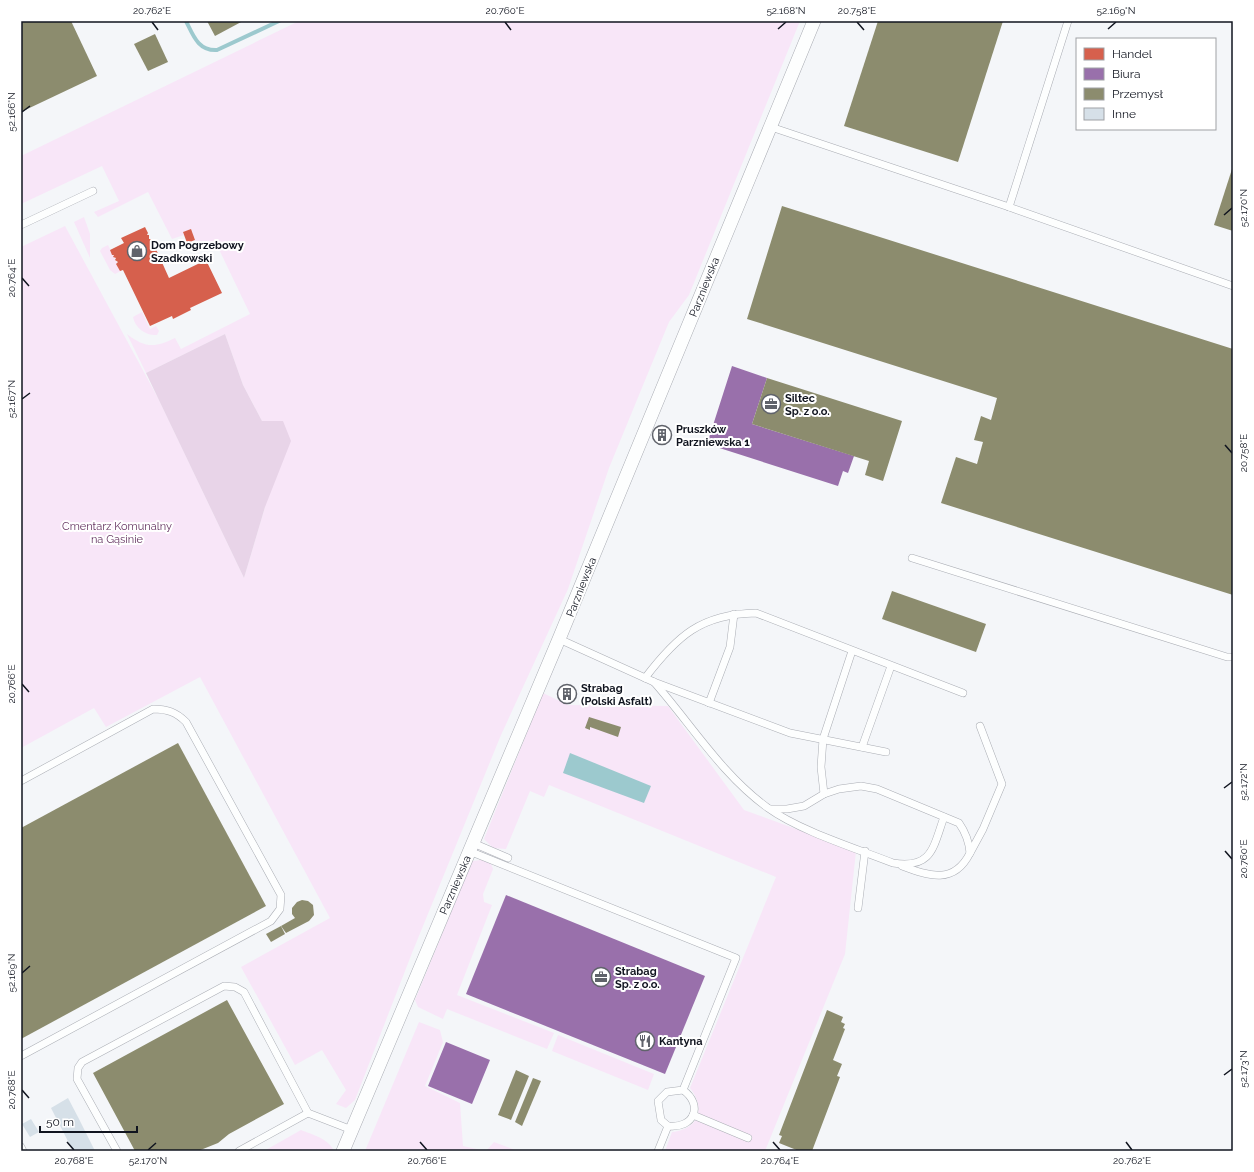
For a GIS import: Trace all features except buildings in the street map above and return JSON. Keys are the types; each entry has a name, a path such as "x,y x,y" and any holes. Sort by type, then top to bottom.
{"street":[{"name":"Parzniewska","path":"343,1151 559,639 814,21"}],"lane":[{"path":"1009,207 1068,21"},
{"path":"771,127 1009,207 1233,286"},
{"path":"21,225 93,191"},
{"path":"912,558 1227,657 1233,657"},
{"path":"645,678 664,653 678,639 696,627 718,618 734,614 756,614 963,693"},
{"path":"710,703 730,647 734,614"},
{"path":"559,639 654,682 790,732 886,752"},
{"path":"824,794 821,767 822,739 852,651"},
{"path":"862,747 891,666"},
{"path":"654,682 681,712 717,760 750,794 769,809 794,823 926,875 947,875 960,867 970,853 983,829 1002,784 980,726"},
{"path":"21,782 153,709 170,711 178,714 186,722 281,896 280,908 271,921 21,1056"},
{"path":"769,809 787,809 804,806 824,794 840,789 861,786 877,789 959,823 970,843 970,853"},
{"path":"893,863 907,865 922,862 934,846 944,817"},
{"path":"471,847 508,858"},
{"path":"471,847 736,958 683,1090"},
{"path":"858,908 865,852"},
{"path":"117,1151 77,1079 78,1068 82,1062 224,986 235,986 244,992 308,1113 352,1130"},
{"path":"683,1090 689,1094 693,1101 693,1115 685,1125 677,1127 668,1126 661,1120 658,1101 667,1092 683,1090"},
{"path":"239,1151 308,1113"},
{"path":"693,1115 748,1138"},
{"path":"658,1151 668,1126"},
{"path":"21,1147 23,1151"}],"green space":[{"name":"Cmentarz Komunalny na Gąsinie","path":"299,21 800,21 689,295 669,322 609,468 568,589 501,735 412,953 355,1100 346,1108 336,1104 346,1090 322,1050 295,1065 241,967 330,918 200,677 106,727 94,708 21,748 21,247 65,226 159,400 244,578 265,507 262,421 243,385 225,334 146,373 127,334 139,342 150,345 162,344 175,338 181,349 250,314 215,241 198,249 191,229 183,232 184,235 172,239 148,192 98,217 94,212 119,201 102,166 21,204 21,156"},
{"path":"84,217 90,234 90,258 74,222"},
{"path":"108,245 121,271 115,274 110,270 100,251"},
{"path":"142,312 150,329 156,326 159,331 157,335 145,333 136,325 133,317"},
{"path":"543,693 568,705 668,706 744,810 856,851 845,954 765,1151 665,1151 672,1132 688,1127 694,1122 697,1116 698,1103 690,1088 776,877 549,785 544,797 530,791 506,849 493,848 484,839"},
{"path":"489,859 493,869 483,894 484,902 492,905 457,995 554,1033 547,1049 447,1009 443,1019 418,1007 415,1000 472,861"},
{"path":"419,1022 440,1030 443,1042 425,1086 460,1103 463,1146 486,1151 365,1151"},
{"path":"558,1035 654,1074 648,1090 552,1051"},
{"path":"301,1130 324,1140 334,1151 264,1151"},
{"path":"494,1142 518,1151 486,1151"}],"shaded area":[{"path":"225,334 243,385 262,421 283,421 291,441 265,507 244,578 146,373"}],"water":[{"path":"570,753 651,786 644,803 563,773"}],"waterway":[{"path":"186,21 197,41 205,48 210,50 217,50 279,21"}],"place":[{"name":"Dom Pogrzebowy Szadkowski","path":"137,251"},
{"name":"Siltec Sp. z o.o.","path":"771,404"},
{"name":"Pruszków Parzniewska 1","path":"662,435"},
{"name":"Strabag (Polski Asfalt)","path":"567,694"},
{"name":"Strabag Sp. z o.o.","path":"601,977"},
{"name":"Kantyna","path":"645,1041"}]}
